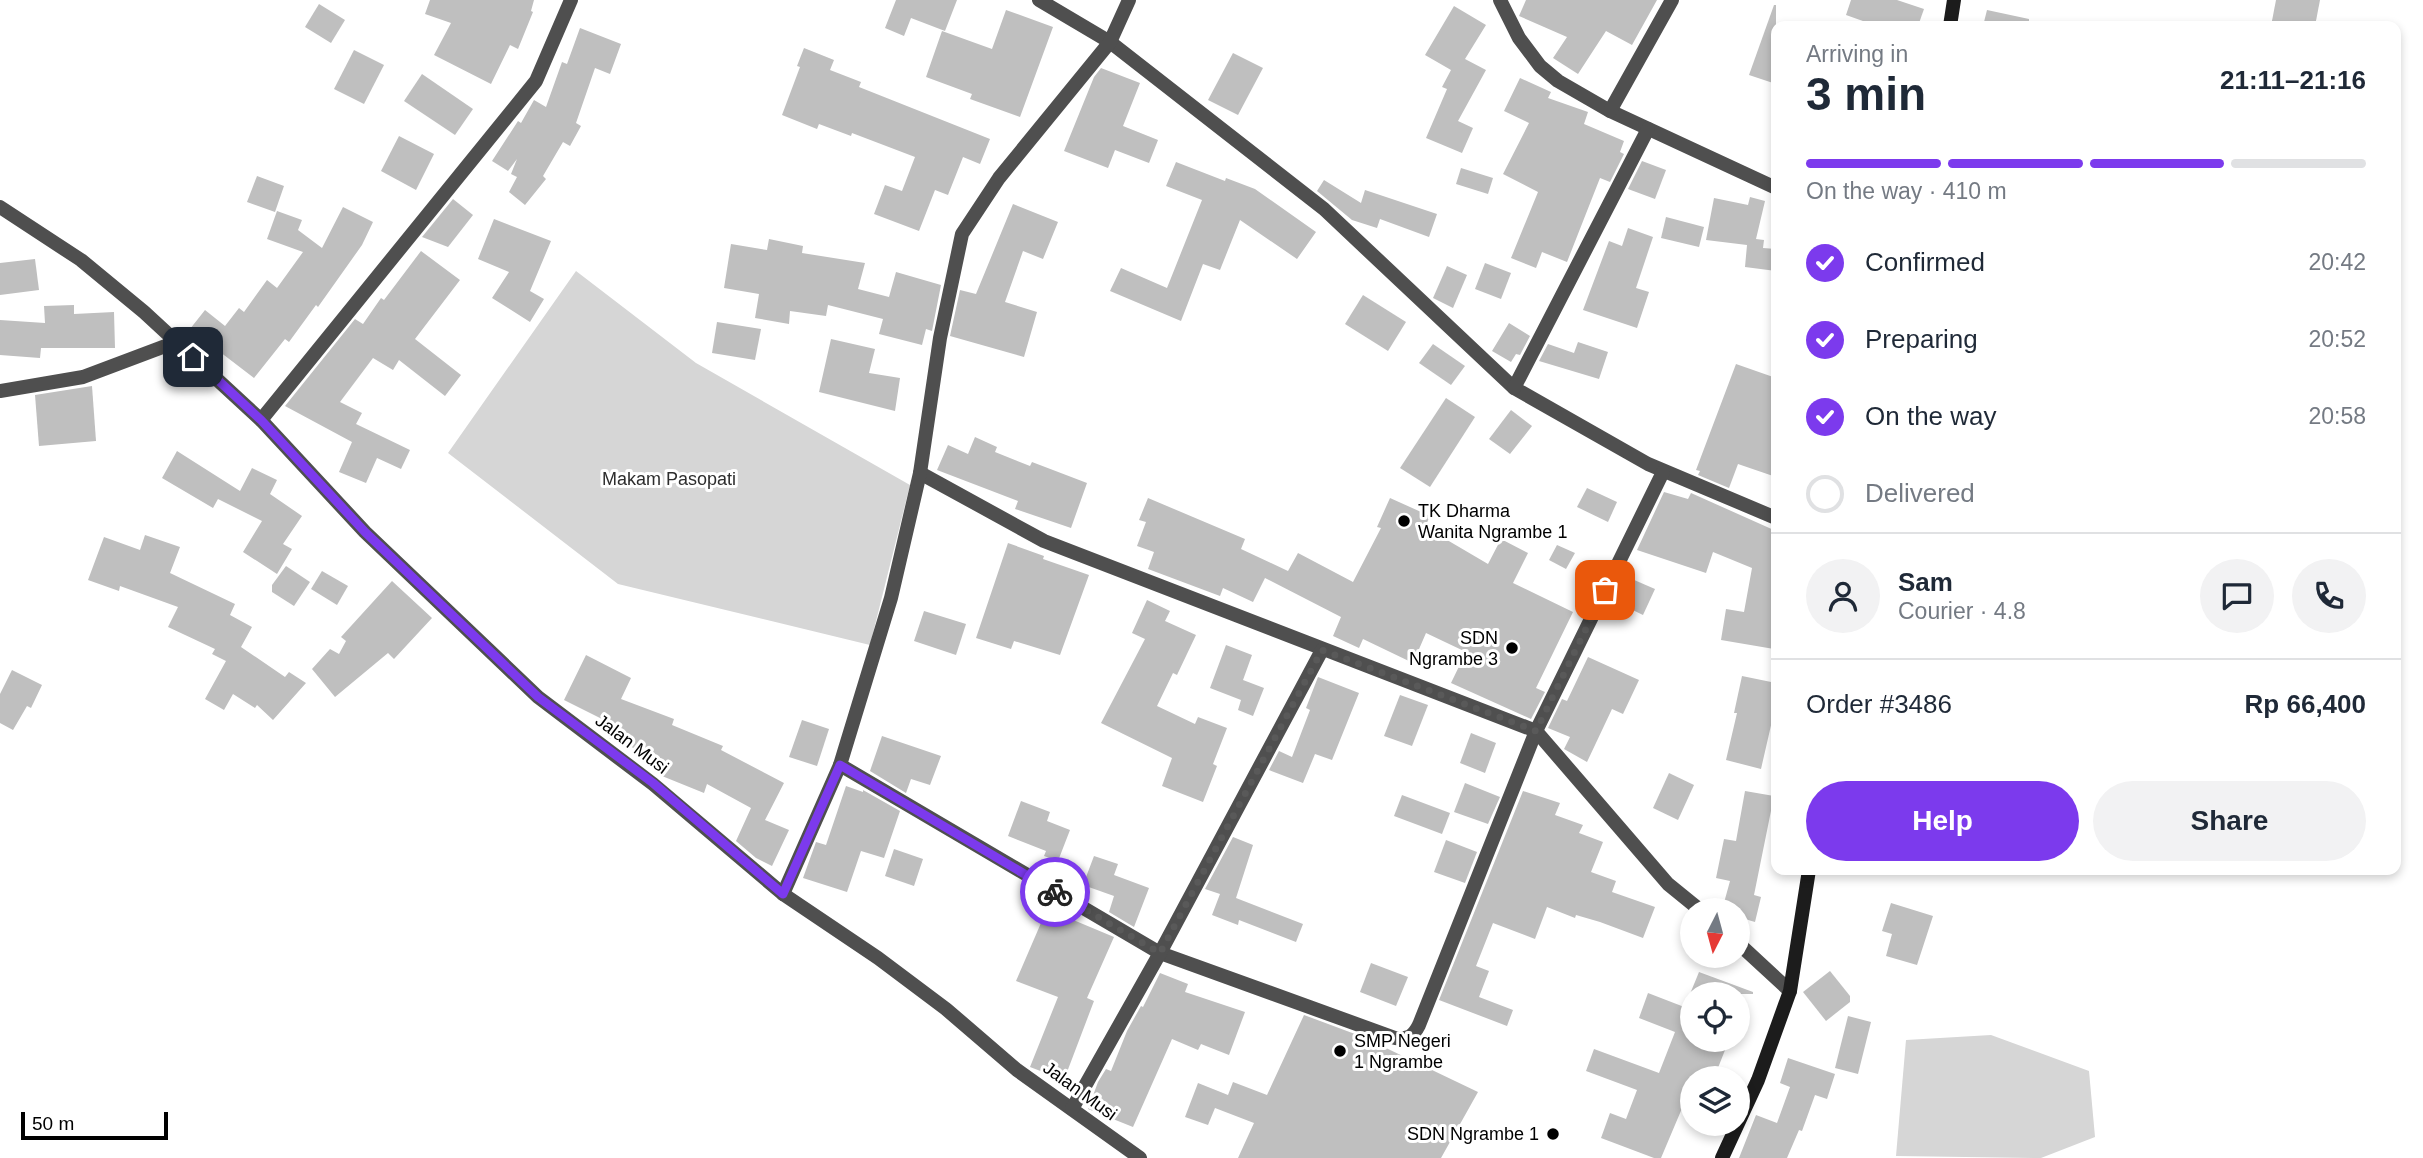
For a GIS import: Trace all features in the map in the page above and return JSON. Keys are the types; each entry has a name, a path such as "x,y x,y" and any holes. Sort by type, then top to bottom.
{"main road":[{"path":"1951,21 1954,0"},
{"path":"1722,1158 1758,1080 1790,991 1808,875"}],"street":[{"path":"261,420 536,81 571,0"},
{"path":"1039,0 1110,42 1324,209 1514,388 1663,472 1771,515"},
{"path":"783,894 840,765 891,598 920,473 940,338 962,234 999,178 1110,42 1129,0"},
{"path":"1500,0 1519,38 1541,66 1558,82 1610,111 1771,186"},
{"path":"1610,111 1672,0"},
{"path":"1514,388 1648,129"},
{"name":"Jalan Musi","path":"0,207 80,260 144,312 261,420 365,532 538,697 653,783 783,894 878,958 946,1009 1017,1070 1140,1158"},
{"path":"0,391 83,377 176,342"},
{"path":"840,765 1160,953 1395,1038 1407,1039 1415,1033 1419,1025 1536,731 1663,472"},
{"path":"920,473 1044,541 1536,731 1668,884 1685,898"},
{"path":"1072,1109 1160,953 1322,650"},
{"path":"1750,954 1790,991"}],"green space":[{"name":"Makam Pasopati","path":"576,271 696,363 910,485 870,645 618,584 448,453"},
{"path":"1991,1035 2089,1071 2095,1137 2041,1158 1896,1156 1906,1040"}],"building":[{"path":"430,0 534,0 533,12 518,49 510,45 491,84 434,55 451,23 425,14"},
{"path":"896,0 957,0 945,31 911,18 904,36 885,28"},
{"path":"1526,0 1657,0 1632,45 1606,31 1578,74 1553,58 1567,37 1519,16"},
{"path":"1851,0 1897,0 1924,9 1920,21 1863,21 1846,15"},
{"path":"2276,0 2320,0 2316,21 2272,21"},
{"path":"319,4 345,20 331,43 305,27"},
{"path":"1776,5 1776,21 1771,21 1771,82 1749,75"},
{"path":"1454,6 1486,25 1465,59 1486,70 1458,121 1473,128 1462,153 1426,138 1447,89 1442,87 1451,70 1425,55"},
{"path":"1006,10 1053,27 1020,117 970,99 972,94 926,77 942,31 992,49"},
{"path":"1987,10 2029,19 2029,21 1984,21"},
{"path":"580,28 621,44 610,74 595,68 576,123 581,126 570,146 563,142 543,176 546,179 525,205 509,192 517,177 511,174 517,159 508,171 492,161 518,121 521,123 534,100 546,107 562,62 567,64"},
{"path":"804,48 834,60 830,70 861,82 859,87 990,139 980,164 963,157 948,195 935,190 919,231 874,214 885,185 902,191 915,157 852,133 851,136 819,124 817,129 782,115 800,67 797,66"},
{"path":"354,50 384,65 364,104 334,89"},
{"path":"1233,53 1263,68 1238,115 1208,100"},
{"path":"1101,68 1140,83 1123,126 1158,140 1149,163 1115,150 1108,168 1064,151 1094,77"},
{"path":"422,74 473,109 455,135 404,101"},
{"path":"1520,78 1551,92 1548,98 1588,112 1584,124 1624,141 1620,152 1624,154 1610,182 1600,178 1567,262 1542,252 1536,268 1511,258 1538,192 1503,174 1529,123 1504,111"},
{"path":"399,136 434,154 416,190 381,171"},
{"path":"1642,161 1666,170 1655,199 1628,189"},
{"path":"1176,162 1225,181 1226,178 1255,189 1316,232 1297,259 1240,220 1220,270 1203,264 1181,321 1110,291 1121,268 1167,288 1202,200 1166,186"},
{"path":"1461,168 1493,178 1488,194 1456,184"},
{"path":"257,176 284,186 275,212 247,202"},
{"path":"1324,180 1361,203 1365,190 1437,214 1429,237 1380,219 1377,228 1352,220 1317,191"},
{"path":"1750,197 1765,201 1756,239 1764,240 1763,248 1771,249 1771,270 1745,267 1747,245 1706,240 1714,198 1748,205"},
{"path":"453,199 473,215 448,247 422,237"},
{"path":"1013,204 1058,222 1043,259 1023,251 1005,302 1037,312 1024,357 950,336 960,290 976,294"},
{"path":"343,207 373,222 362,245 318,307 316,305 289,342 285,339 254,378 190,329 205,310 225,326 239,308 244,312 267,280 277,288 303,252 267,239 277,211 302,220 298,230 322,248"},
{"path":"1666,217 1704,227 1699,247 1661,238"},
{"path":"494,219 551,241 530,291 544,299 530,322 492,298 509,272 478,259"},
{"path":"1628,228 1653,237 1636,288 1649,292 1637,328 1583,310 1609,241 1622,246"},
{"path":"769,239 803,246 802,253 865,263 858,289 889,297 896,272 941,285 932,331 926,329 922,345 879,334 883,319 828,305 826,316 790,311 789,324 755,318 759,294 724,288 731,244 767,250"},
{"path":"421,251 460,280 415,339 461,375 445,396 399,360 393,370 373,358 340,402 362,413 356,424 410,450 401,469 377,458 366,483 339,472 352,442 285,406 355,319 363,324"},
{"path":"35,259 39,290 0,295 0,263"},
{"path":"1485,263 1511,273 1501,299 1475,289"},
{"path":"1447,266 1467,275 1453,308 1433,298"},
{"path":"1363,295 1406,322 1388,351 1345,324"},
{"path":"74,305 74,314 114,312 115,348 41,348 40,358 0,355 0,320 45,323 44,306"},
{"path":"717,322 761,329 755,360 712,353"},
{"path":"1509,323 1530,336 1520,355 1516,354 1511,362 1492,351"},
{"path":"831,339 875,349 869,373 900,378 895,411 819,392"},
{"path":"1578,342 1608,352 1599,379 1539,361 1548,344 1574,353"},
{"path":"1433,344 1465,366 1451,385 1419,363"},
{"path":"1736,364 1771,376 1771,475 1738,464 1729,488 1698,475 1700,471 1696,470"},
{"path":"92,386 96,441 39,446 35,395"},
{"path":"1446,398 1475,417 1430,487 1400,468"},
{"path":"1511,410 1532,426 1510,454 1489,439"},
{"path":"975,437 997,447 995,452 1030,466 1032,462 1087,483 1071,528 1015,509 1018,501 937,470 948,445 968,454"},
{"path":"177,451 240,491 252,468 277,480 270,494 302,516 283,544 292,549 277,574 243,552 262,521 218,499 213,508 162,478"},
{"path":"1587,488 1617,502 1608,522 1577,507"},
{"path":"1664,492 1688,499 1691,493 1771,529 1771,648 1721,640 1726,609 1744,612 1752,568 1713,552 1706,573 1637,550"},
{"path":"1148,498 1245,539 1241,549 1288,571 1298,553 1353,582 1381,528 1377,527 1390,498 1430,516 1425,527 1488,564 1501,539 1528,553 1513,583 1573,612 1536,688 1545,692 1531,719 1451,683 1466,652 1426,633 1413,663 1363,639 1359,648 1333,636 1341,617 1265,578 1253,602 1223,588 1220,596 1148,569 1154,552 1137,546 1146,522 1139,520"},
{"path":"145,535 180,547 170,573 235,604 230,615 252,627 241,647 285,677 289,672 306,683 273,720 257,705 255,708 233,694 224,710 205,699 226,661 212,654 215,649 168,627 178,607 120,586 119,591 88,580 104,537 140,550"},
{"path":"1008,543 1089,575 1060,655 1014,641 1011,649 976,638"},
{"path":"1557,545 1575,553 1566,569 1549,560"},
{"path":"286,566 310,582 294,606 272,592 272,585"},
{"path":"322,571 348,586 337,605 311,589"},
{"path":"1625,576 1655,589 1643,615 1614,601"},
{"path":"392,581 432,618 394,659 388,653 335,697 312,669 330,649 339,654 346,641 341,637"},
{"path":"1147,600 1170,611 1165,621 1196,635 1177,675 1173,673 1157,706 1195,724 1198,717 1227,728 1213,764 1217,766 1203,802 1162,786 1172,758 1101,723 1145,639 1132,633"},
{"path":"924,611 966,624 956,655 914,641"},
{"path":"1226,645 1252,655 1243,680 1264,688 1253,716 1238,710 1241,700 1210,688"},
{"path":"586,655 631,678 621,699 674,719 672,725 723,746 721,750 784,783 765,820 789,830 772,866 756,858 736,841 751,808 707,784 704,793 662,776 666,767 639,757 641,751 609,738 614,725 564,700"},
{"path":"1588,657 1639,680 1623,714 1612,709 1587,762 1564,749 1570,737 1548,728 1562,699 1567,701"},
{"path":"12,670 42,685 31,708 27,706 13,730 0,723 0,694"},
{"path":"1742,676 1771,682 1771,725 1761,769 1726,760 1737,713 1734,713"},
{"path":"1318,677 1359,693 1332,760 1315,754 1303,783 1269,770 1279,751 1292,757 1310,710 1306,708"},
{"path":"1400,695 1428,705 1412,746 1384,736"},
{"path":"802,720 829,729 817,766 789,757"},
{"path":"1471,733 1496,743 1485,773 1460,763"},
{"path":"882,736 941,756 930,785 911,779 906,793 870,771"},
{"path":"1669,773 1694,785 1678,820 1653,808"},
{"path":"1465,783 1500,797 1488,824 1454,812"},
{"path":"846,786 863,790 900,811 884,858 861,851 847,892 803,878 816,842 826,845"},
{"path":"1523,791 1560,803 1555,815 1583,825 1579,833 1603,842 1591,872 1616,881 1612,892 1655,907 1643,938 1547,907 1535,939 1493,923 1476,966 1489,971 1479,997 1513,1010 1507,1026 1439,1000"},
{"path":"1745,791 1771,795 1771,811 1754,895 1761,897 1755,922 1750,921 1750,898 1725,898 1730,881 1716,878 1724,839 1736,841"},
{"path":"1402,795 1450,813 1442,834 1394,816"},
{"path":"1021,801 1050,812 1047,821 1070,830 1058,861 1044,856 1046,851 1008,836"},
{"path":"1233,837 1253,845 1236,898 1303,924 1296,942 1239,920 1238,925 1212,915 1220,894 1205,889"},
{"path":"1446,840 1477,852 1465,883 1434,872"},
{"path":"894,849 923,859 914,886 885,876"},
{"path":"1094,856 1118,864 1114,875 1149,888 1134,927 1109,912 1114,896 1083,885"},
{"path":"1891,903 1933,916 1917,965 1886,956 1892,934 1882,931"},
{"path":"1047,909 1114,937 1087,998 1094,1001 1064,1080 1030,1067 1058,997 1016,981"},
{"path":"1371,963 1408,977 1396,1006 1360,992"},
{"path":"1830,971 1850,996 1850,1002 1826,1021 1803,992"},
{"path":"1699,972 1726,982 1695,982"},
{"path":"1160,973 1188,984 1185,992 1245,1012 1229,1055 1201,1044 1198,1050 1172,1039 1133,1127 1088,1109 1098,1082 1106,1069 1111,1071 1127,1031"},
{"path":"1648,993 1680,1005 1680,1052 1724,1052 1719,1066 1680,1066 1680,1113 1661,1158 1654,1158 1601,1138 1610,1113 1626,1119 1637,1090 1586,1071 1594,1049 1659,1073 1675,1032 1639,1018"},
{"name":"SMP Negeri 1 Ngrambe","path":"1304,1015 1363,1037 1478,1092 1441,1158 1238,1158 1254,1123 1215,1108 1208,1125 1185,1117 1198,1083 1228,1095 1233,1082 1267,1095"},
{"path":"1848,1016 1871,1022 1858,1074 1835,1068"},
{"path":"1788,1058 1835,1074 1827,1099 1815,1095 1802,1131 1799,1130 1787,1158 1739,1158 1750,1136 1756,1115 1777,1123 1790,1087 1780,1083"}],"way so far":[{"path":"1055,892 1160,953 1322,650 1536,731 1605,590"}],"place":[{"name":"TK Dharma Wanita Ngrambe 1","path":"1404,521"},
{"name":"SDN Ngrambe 3","path":"1512,648"},
{"name":"SMP Negeri 1 Ngrambe","path":"1340,1051"},
{"name":"SDN Ngrambe 1","path":"1553,1134"}],"route":[{"path":"193,357 261,420 365,532 538,697 653,783 783,894 840,765 1055,892"}]}
